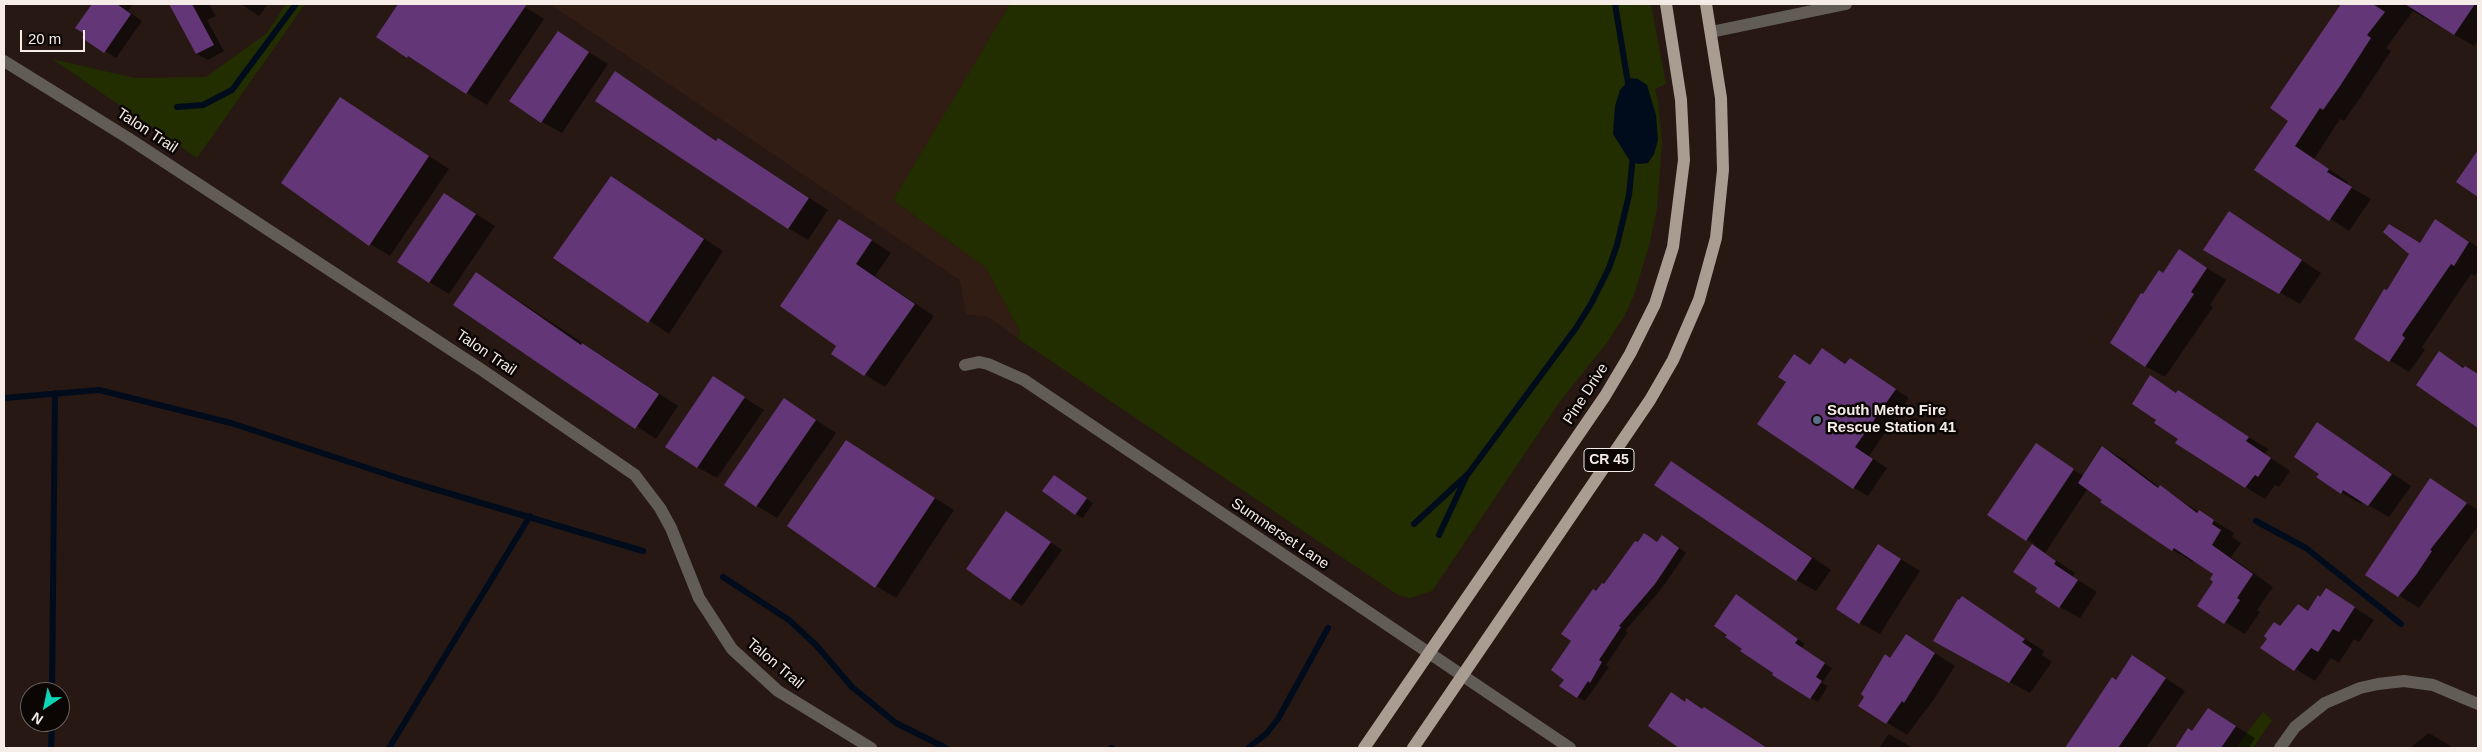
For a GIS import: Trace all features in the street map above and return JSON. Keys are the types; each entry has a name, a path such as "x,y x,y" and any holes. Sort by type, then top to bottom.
{"main road":[{"name":"Pine Drive","path":"1364,748 1604,396 1638,340 1660,292 1676,232 1684,160 1681,100 1666,4"},
{"name":"CR 45","path":"1413,748 1650,400 1673,360 1696,306 1708,273 1716,238 1723,177 1722,110 1706,4"}],"street":[{"path":"1711,32 1846,4"},
{"name":"Talon Trail","path":"4,61 128,138 482,370 635,475 660,508 699,598 732,649 778,691 871,748"},
{"name":"Summerset Lane","path":"965,365 979,362 1015,375 1570,748"},
{"path":"2280,748 2296,727 2326,703 2354,691 2378,684 2404,681 2433,685 2478,704"}],"shaded area":[{"path":"550,4 1010,4 893,200 986,268 1020,332 1017,338 989,317 966,314 960,280"}],"green space":[{"path":"286,4 305,4 197,158 52,59 135,78 206,77 267,33"},
{"path":"1010,4 1651,4 1666,84 1655,89 1662,143 1657,209 1649,246 1634,295 1624,317 1606,344 1561,400 1432,591 1410,598 1398,595 1017,338 1020,332 986,268 893,200"},
{"path":"2263,712 2272,720 2253,748 2236,748"}],"water":[{"path":"1631,78 1638,79 1647,85 1656,115 1658,140 1654,154 1648,163 1638,164 1630,161 1613,134 1615,106 1620,90"}],"building":[{"path":"92,4 117,4 131,14 104,53 82,38 85,34 75,28"},
{"path":"169,4 192,4 214,45 196,54"},
{"path":"398,4 527,4 466,94 376,37"},
{"path":"2341,4 2373,4 2385,12 2367,35 2371,38 2340,86 2323,110 2320,108 2295,146 2329,169 2327,172 2352,187 2329,221 2254,170 2288,121 2270,108"},
{"path":"2405,4 2475,4 2454,35"},
{"path":"558,31 589,52 541,123 509,101"},
{"path":"615,71 716,141 718,138 809,198 788,229 595,101"},
{"path":"340,97 429,156 369,246 281,183"},
{"path":"2478,150 2478,197 2456,182"},
{"path":"611,176 704,239 648,323 553,258"},
{"path":"444,193 476,214 429,283 397,262"},
{"path":"2229,211 2302,260 2279,294 2203,250"},
{"path":"839,219 872,240 856,264 915,304 864,376 831,354 836,346 780,306"},
{"path":"2435,219 2469,242 2454,266 2451,264 2402,335 2405,338 2389,362 2354,339 2384,289 2387,290 2409,254 2383,232 2389,224 2420,243"},
{"path":"2179,249 2207,268 2191,292 2194,294 2145,367 2110,343 2141,293 2143,294 2159,270 2163,273"},
{"path":"476,272 581,345 582,343 659,394 635,429 453,305"},
{"name":"South Metro Fire Rescue Station 41","path":"1822,348 1845,364 1850,358 1896,389 1855,447 1873,459 1853,489 1757,424 1786,382 1778,377 1794,354 1810,365"},
{"path":"2439,351 2463,368 2465,366 2478,374 2478,428 2416,385"},
{"path":"2150,375 2176,393 2178,390 2249,437 2246,441 2271,458 2258,477 2255,475 2245,488 2175,443 2178,439 2154,423 2156,420 2132,404"},
{"path":"713,376 745,397 697,468 665,447"},
{"path":"784,398 816,420 756,507 724,485"},
{"path":"2317,422 2392,474 2368,506 2343,490 2341,494 2316,477 2319,474 2294,457"},
{"path":"846,440 935,498 875,588 787,526"},
{"path":"2036,443 2074,469 2026,541 1987,515"},
{"path":"2102,446 2158,488 2160,485 2197,513 2199,510 2214,520 2212,524 2221,530 2212,545 2253,574 2237,598 2240,600 2224,624 2197,606 2213,582 2210,579 2213,574 2174,548 2172,551 2151,537 2100,502 2102,500 2078,483"},
{"path":"1671,461 1812,558 1796,581 1654,485"},
{"path":"1054,475 1087,498 1075,515 1042,491"},
{"path":"2430,478 2467,503 2430,550 2432,551 2416,575 2398,597 2365,575"},
{"path":"1006,511 1051,542 1010,600 966,569"},
{"path":"1644,533 1657,542 1662,535 1679,548 1655,584 1619,626 1621,627 1599,660 1602,662 1590,683 1588,681 1577,698 1559,686 1564,680 1551,670 1571,641 1561,634 1593,589 1596,591 1602,583 1604,584 1635,541 1638,542"},
{"path":"1878,544 1901,559 1859,624 1836,609"},
{"path":"2032,544 2056,561 2054,564 2078,580 2059,608 2035,592 2037,588 2013,572"},
{"path":"2326,588 2355,607 2339,632 2333,629 2318,652 2311,648 2294,671 2260,648 2267,639 2264,636 2274,622 2280,626 2298,604 2308,611 2318,595 2320,597"},
{"path":"1736,594 1798,639 1795,643 1825,663 1816,677 1822,681 1810,699 1772,675 1773,673 1740,651 1742,649 1725,637 1727,635 1714,626"},
{"path":"1962,596 2025,639 2022,642 2032,649 2009,683 1933,641 1958,599"},
{"path":"1906,634 1935,653 1904,703 1902,701 1886,724 1858,706 1864,697 1861,694 1885,654 1890,658"},
{"path":"2132,655 2166,678 2118,748 2065,748 2112,677 2116,680"},
{"path":"1671,692 1685,702 1686,698 1702,709 1704,707 1767,748 1679,748 1648,726"},
{"path":"2208,708 2236,726 2221,748 2175,748 2188,728 2192,731"}],"waterway":[{"path":"177,107 203,105 232,90 296,4"},
{"path":"1615,4 1629,89"},
{"path":"1414,524 1468,474 1576,328 1591,304 1609,268 1617,245 1629,195 1633,155"},
{"path":"4,398 99,390 231,423 404,480 643,551"},
{"path":"52,682 55,393"},
{"path":"1439,535 1466,477"},
{"path":"389,748 530,516"},
{"path":"2256,521 2306,548 2401,624"},
{"path":"723,577 789,620 816,645 852,687 896,723 946,748"},
{"path":"1248,748 1266,734 1278,719 1328,628"},
{"path":"51,748 52,732"}],"place":[{"name":"South Metro Fire Rescue Station 41","path":"1817,420"}]}
